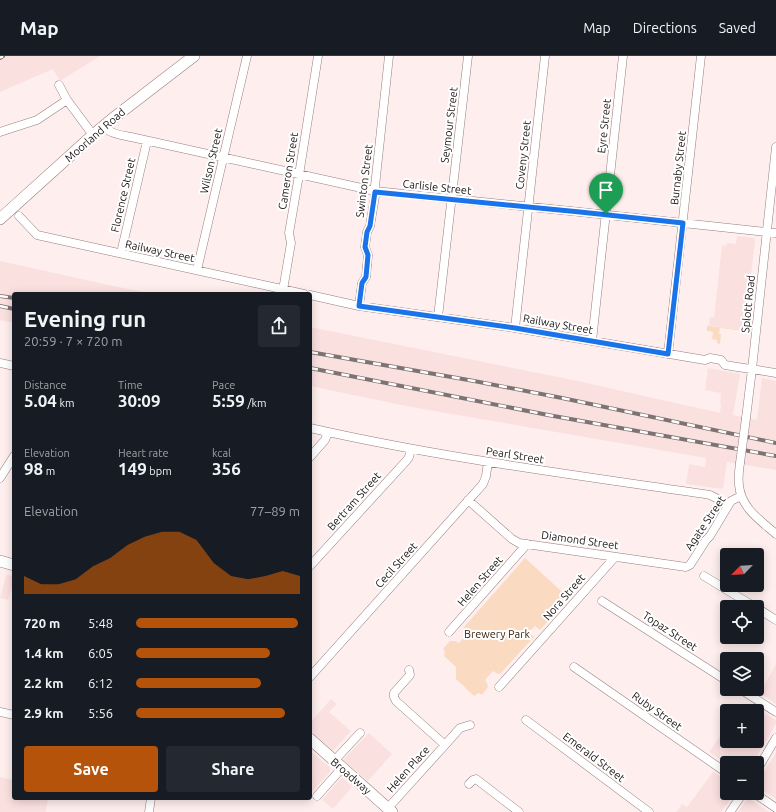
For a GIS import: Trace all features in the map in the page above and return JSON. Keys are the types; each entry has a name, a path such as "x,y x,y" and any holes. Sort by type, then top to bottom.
{"street":[{"name":"Moorland Road","path":"0,219 103,126 194,56"},
{"name":"Wilson Street","path":"197,270 246,56"},
{"name":"Cameron Street","path":"283,290 291,243 289,233 318,56"},
{"name":"Swinton Street","path":"359,306 362,283 366,277 368,255 365,247 375,192 389,56"},
{"name":"Seymour Street","path":"438,317 468,56"},
{"name":"Coveny Street","path":"515,328 545,56"},
{"name":"Eyre Street","path":"592,341 623,56"},
{"name":"Burnaby Street","path":"668,354 701,56"},
{"path":"59,85 67,100 93,135"},
{"path":"0,132 37,120 67,100"},
{"name":"Carlisle Street","path":"103,126 110,132 147,141 375,192 606,214 776,233"},
{"name":"Florence Street","path":"121,254 147,141"},
{"name":"Splott Road","path":"741,496 738,484 740,463 752,370 776,147"},
{"name":"Railway Street","path":"19,216 37,235 294,292"},
{"name":"Railway Street","path":"312,295 359,306 515,328 705,360 710,358 720,360 725,365 776,373"},
{"path":"0,363 12,366"},
{"name":"Pearl Street","path":"312,428 411,449 710,495 716,498"},
{"path":"312,455 326,439 328,432"},
{"name":"Bertram Street","path":"312,564 407,460 411,449"},
{"path":"0,478 12,459"},
{"name":"Cecil Street","path":"312,675 485,480 488,462"},
{"path":"741,496 749,510 776,534"},
{"name":"Agate Street","path":"690,565 731,501 741,496"},
{"name":"Diamond Street","path":"468,500 516,541 527,544 686,567 690,565"},
{"name":"Helen Street","path":"449,632 527,544"},
{"name":"Nora Street","path":"499,687 615,556"},
{"path":"1,564 12,565"},
{"path":"704,576 743,600"},
{"name":"Topaz Street","path":"602,600 720,676"},
{"path":"764,613 776,620"},
{"name":"Ruby Street","path":"574,667 720,768"},
{"name":"Helen Place","path":"410,670 410,675 394,693 394,697 396,701 445,745"},
{"path":"751,696 776,712"},
{"path":"0,712 12,715"},
{"name":"Emerald Street","path":"526,720 649,812"},
{"name":"Helen Place","path":"390,810 460,728 470,725"},
{"path":"317,796 360,733"},
{"path":"764,758 776,738"},
{"name":"Broadway","path":"312,741 390,810"},
{"path":"469,784 476,780 519,812"},
{"path":"149,812 151,800"},
{"path":"730,812 738,800"},
{"path":"764,800 776,808"}],"shaded area":[{"path":"0,56 100,56 60,81 53,69 0,92"},
{"path":"737,236 754,238 755,240 745,330 709,326 710,317 714,317 722,245 726,246 727,243 736,244"},
{"path":"0,261 142,292 12,292 12,323 0,320"},
{"path":"312,327 578,381 720,413 721,393 705,390 708,368 740,374 733,415 757,420 762,378 776,381 776,470 727,462 722,489 686,484 689,464 705,467 706,458 411,407 312,386"},
{"path":"6,575 12,576 12,587 8,600 0,598"},
{"path":"776,664 776,704 764,696 764,686"},
{"path":"331,699 337,704 329,712 351,731 333,751 312,732 312,721"},
{"path":"764,713 776,720 776,724 764,744"},
{"path":"369,733 392,754 368,781 343,760"},
{"path":"720,736 720,748 762,748 757,756 720,756 720,759 709,752"},
{"path":"776,752 776,799 764,791 764,772"},
{"path":"312,753 330,767 330,772 312,792"},
{"path":"713,772 720,776 720,800 730,800 721,812 676,812 682,804 687,807"},
{"path":"0,777 12,780 12,800 48,800 46,812 0,812"},
{"path":"343,778 352,787 333,809 322,800 340,779"},
{"path":"747,800 751,800 769,812 738,812"}],"green space":[{"path":"707,326 745,331 720,328 720,344 717,343 717,340 712,339 713,332 707,331"},
{"name":"Brewery Park","path":"525,558 569,598 540,630 535,626 529,632 534,637 501,673 498,674 493,671 485,680 488,687 482,695 479,693 474,696 456,679 456,667 444,656 445,651 443,649 450,641 459,643 466,635 463,631 464,627"}],"railway":[{"path":"0,296 12,298"},
{"path":"0,306 12,309"},
{"path":"312,352 562,398 776,443"},
{"path":"312,368 548,415 776,456"}],"route":[{"path":"375,192 606,214 683,223 668,354 515,328 359,306 362,283 366,277 368,255 365,247 375,192"}]}
